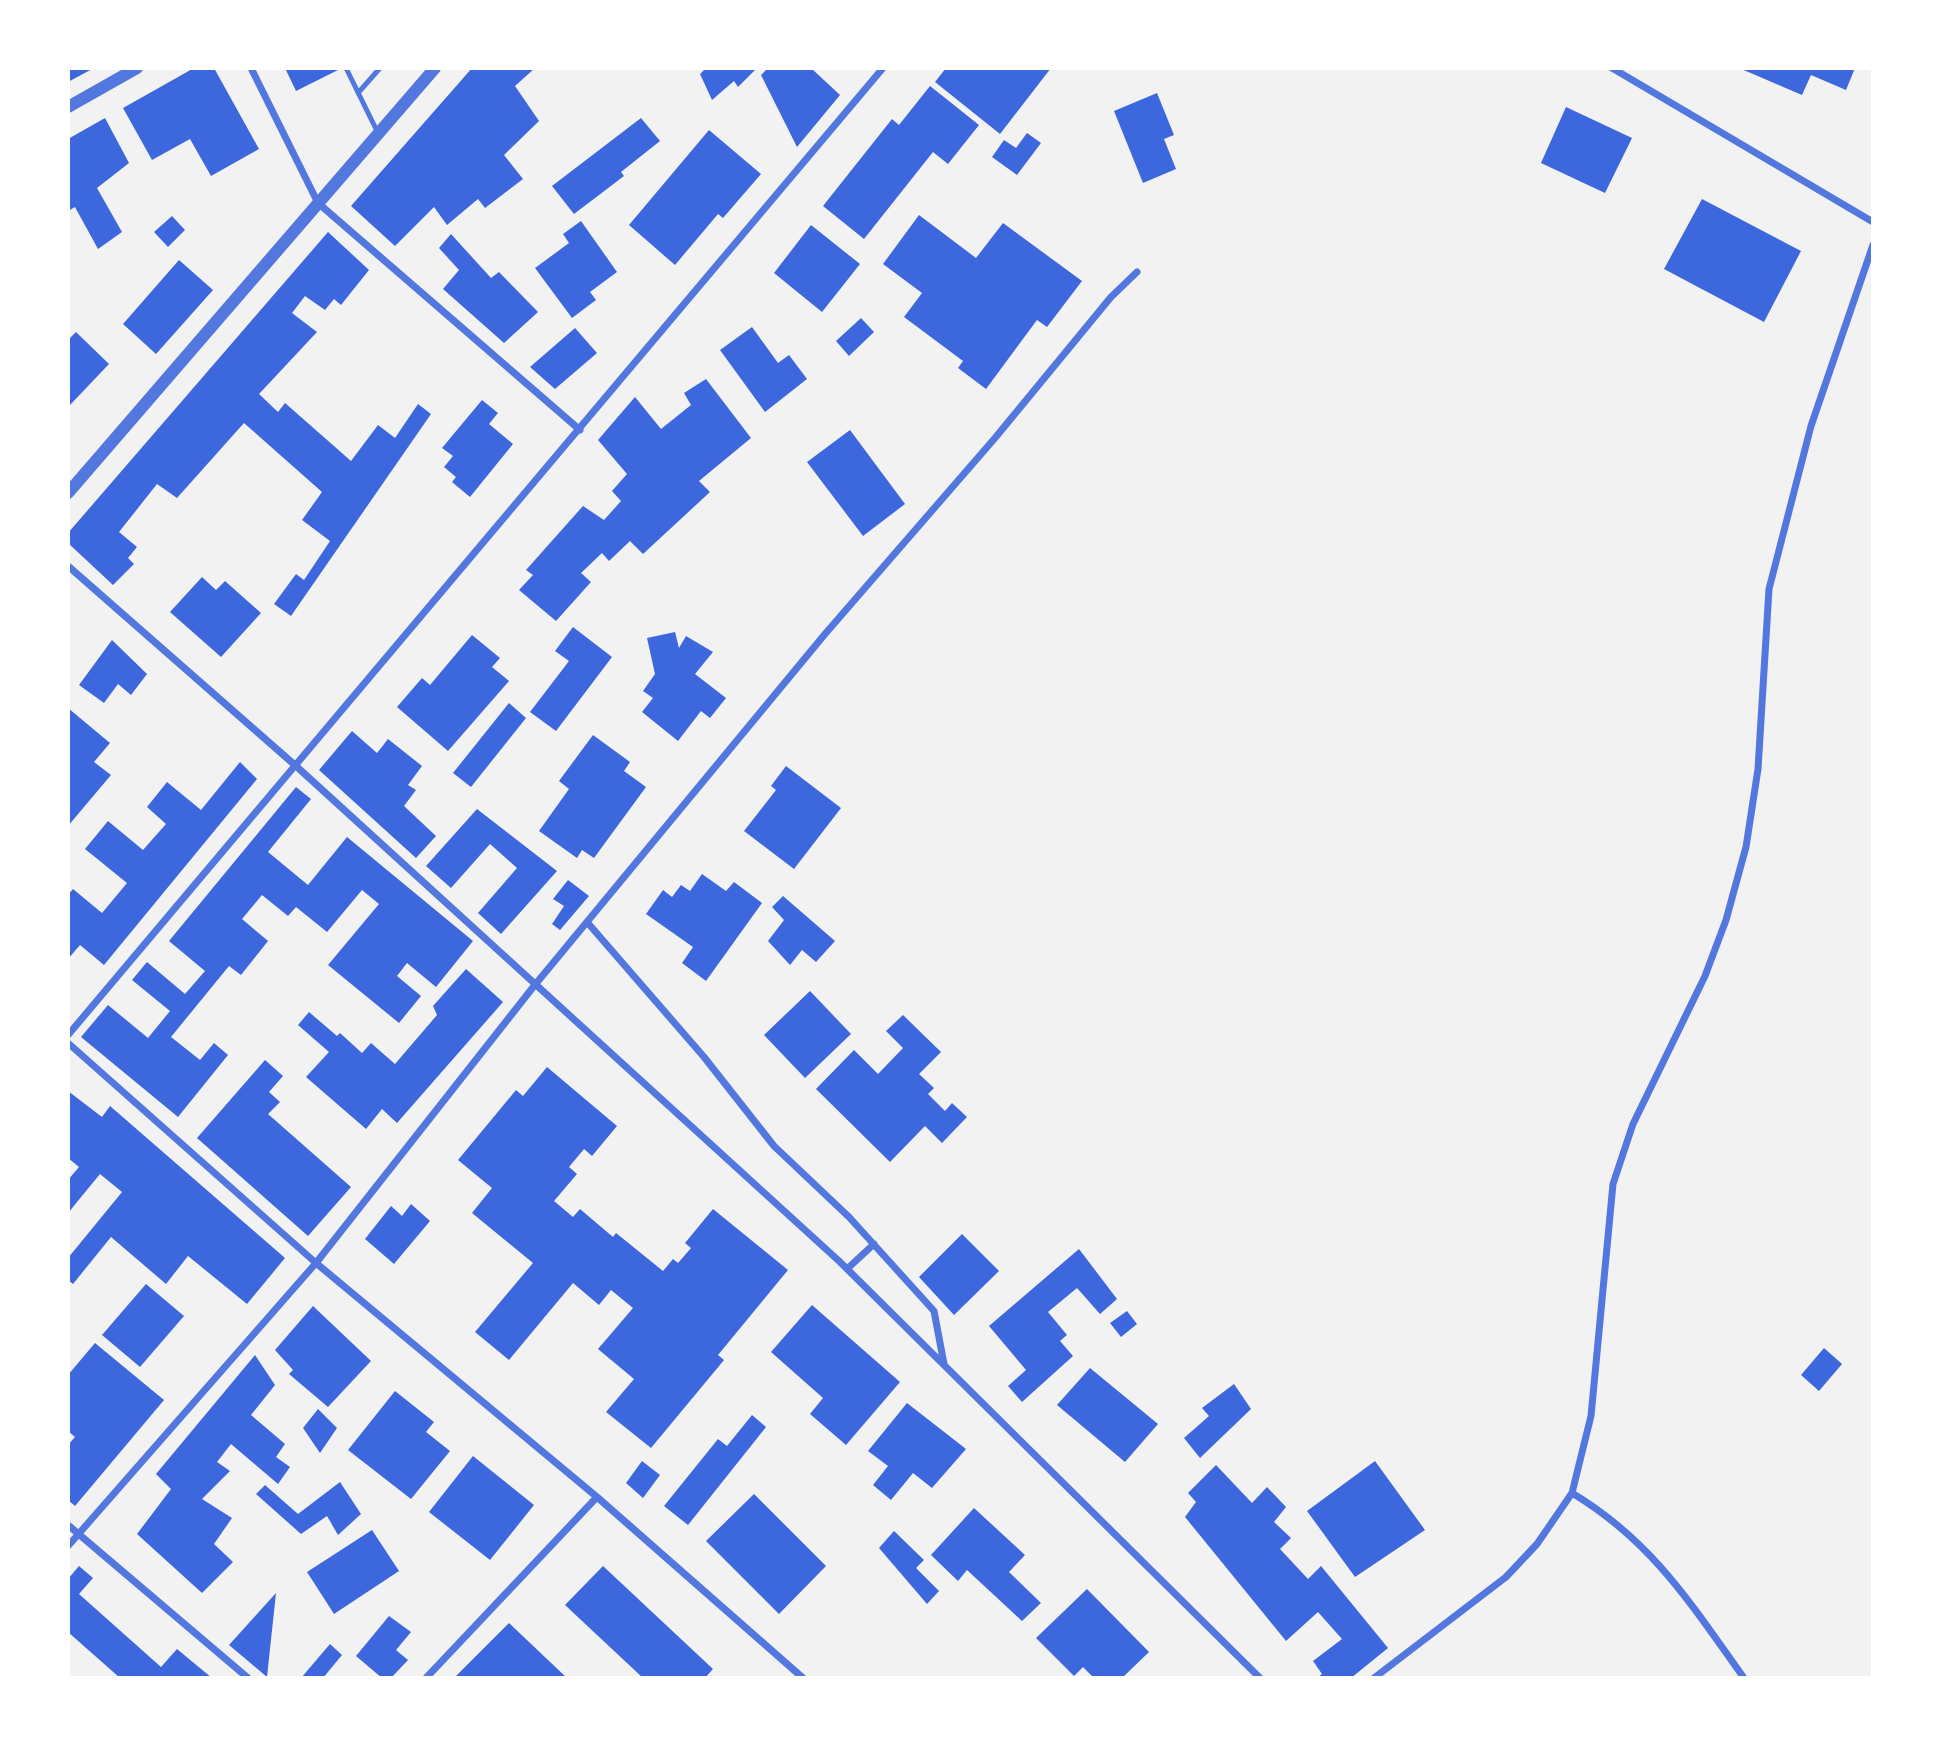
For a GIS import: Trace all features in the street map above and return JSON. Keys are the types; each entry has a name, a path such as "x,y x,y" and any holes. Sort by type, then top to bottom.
{"street":[{"path":"68,107 137,68"},
{"path":"251,68 318,202 580,430"},
{"path":"68,493 435,68"},
{"path":"68,1035 883,68"},
{"path":"1612,68 1873,222"},
{"path":"1374,1678 1506,1577 1537,1544 1572,1493 1591,1416 1612,1184 1633,1124 1705,976 1729,908 1746,847 1758,769 1769,589 1811,426 1873,245"},
{"path":"68,1546 316,1263 587,922 1111,297 1137,272"},
{"path":"68,566 296,765 534,986 847,1269 1260,1678"},
{"path":"587,922 704,1057 774,1146 874,1244 934,1311 944,1365"},
{"path":"68,1043 316,1263 597,1497 803,1678"},
{"path":"847,1269 874,1244"},
{"path":"1572,1493 1600,1510 1648,1550 1684,1594 1744,1678"},
{"path":"426,1678 597,1497"},
{"path":"68,1525 248,1678"}],"lane":[{"path":"346,68 378,134"},
{"path":"358,93 380,68"}],"building":[{"path":"68,68 94,68 68,82"},
{"path":"194,68 214,68 259,149 211,176 190,139 152,160 123,108"},
{"path":"285,68 342,68 296,91"},
{"path":"472,68 535,68 515,86 539,121 504,155 523,179 485,208 478,199 447,225 434,207 395,246 351,206"},
{"path":"706,68 757,68 738,87 734,81 712,100 700,74"},
{"path":"768,68 811,68 840,95 797,147 761,75"},
{"path":"946,68 1051,68 1000,134 935,82"},
{"path":"1739,68 1855,68 1846,90 1811,75 1802,95"},
{"path":"930,86 979,125 948,164 933,152 864,239 823,206 892,119 899,125"},
{"path":"1157,93 1174,135 1164,139 1176,169 1143,183 1114,111"},
{"path":"1566,107 1632,138 1605,193 1541,163"},
{"path":"105,118 129,163 97,188 122,232 98,249 75,207 68,211 68,139"},
{"path":"641,118 660,141 621,172 624,176 574,214 552,186"},
{"path":"709,130 761,174 723,218 718,214 675,265 629,225"},
{"path":"1027,133 1041,143 1017,175 992,157 1004,140 1016,148"},
{"path":"1702,199 1801,251 1764,322 1664,269"},
{"path":"919,215 976,258 1003,223 1082,281 1047,327 1037,320 986,389 958,368 963,361 904,317 922,293 883,264"},
{"path":"172,216 185,230 168,247 154,232"},
{"path":"581,221 617,272 590,292 596,300 572,318 535,268 569,243 563,234"},
{"path":"811,225 860,264 822,312 774,273"},
{"path":"328,232 369,270 341,305 334,299 325,310 305,296 292,313 317,332 259,394 278,412 285,403 351,461 378,425 395,438 418,404 431,414 291,616 274,604 296,574 304,580 330,541 302,520 322,492 244,423 177,498 157,484 119,532 137,547 128,558 134,564 113,585 68,543 68,533"},
{"path":"451,234 491,278 499,272 538,312 504,343 443,289 459,270 439,248"},
{"path":"179,260 213,290 156,354 123,324"},
{"path":"861,318 874,332 849,356 836,341"},
{"path":"752,327 778,363 789,355 807,379 765,412 720,350"},
{"path":"575,328 597,353 555,389 530,367"},
{"path":"76,332 109,364 70,405 68,340"},
{"path":"706,379 751,438 699,481 710,492 643,554 630,541 609,561 602,553 581,573 591,582 556,621 519,590 533,575 526,570 583,506 604,520 621,501 612,491 627,474 598,440 635,397 661,429 691,405 684,393"},
{"path":"482,400 498,413 489,424 513,444 470,497 452,482 456,477 444,467 453,456 442,448"},
{"path":"850,430 905,504 863,536 807,462"},
{"path":"202,577 216,590 225,581 261,613 221,657 170,612"},
{"path":"573,627 612,657 556,731 530,712 569,661 555,651"},
{"path":"675,632 679,648 686,636 713,652 695,674 726,698 710,718 701,711 678,741 642,712 653,698 643,691 655,674 647,638"},
{"path":"472,635 500,658 492,667 509,681 448,751 397,707 422,678 430,685"},
{"path":"112,640 147,674 131,695 118,684 104,703 79,685"},
{"path":"509,703 526,718 471,787 453,773"},
{"path":"68,708 110,743 94,762 111,775 68,826"},
{"path":"352,731 377,753 388,739 422,766 408,785 416,790 404,806 436,836 416,858 319,770"},
{"path":"593,735 630,762 624,771 646,787 594,858 582,850 577,858 539,831 569,789 559,781"},
{"path":"240,762 257,779 104,965 80,945 68,959 68,895 73,889 102,913 127,883 85,849 108,821 143,850 166,824 147,807 167,782 201,810"},
{"path":"786,766 841,808 794,869 744,831 776,790 771,786"},
{"path":"296,787 311,799 268,852 308,885 347,837 473,941 436,987 407,963 397,976 421,996 399,1023 328,965 379,904 362,890 327,932 296,907 288,916 262,895 242,919 268,941 241,975 229,966 171,1037 200,1060 214,1043 228,1055 178,1117 81,1037 108,1005 148,1038 170,1011 132,980 147,962 185,994 205,971 169,941"},
{"path":"477,809 557,871 501,934 478,913 517,868 490,844 451,888 426,866"},
{"path":"702,874 726,891 734,882 762,903 706,981 682,963 693,947 646,914 663,890 672,897 681,885 690,891"},
{"path":"568,880 589,896 560,930 552,924 564,906 553,899"},
{"path":"783,896 835,941 816,962 802,950 790,965 768,941 784,920 772,907"},
{"path":"466,969 503,1002 397,1123 382,1109 366,1129 306,1077 329,1052 298,1025 309,1012 337,1036 340,1033 362,1053 371,1043 395,1064 437,1015 433,1006"},
{"path":"810,991 851,1034 805,1078 764,1035"},
{"path":"903,1015 941,1052 919,1074 934,1088 928,1094 945,1111 952,1103 967,1117 942,1143 925,1126 890,1162 816,1089 854,1050 878,1074 903,1048 886,1031"},
{"path":"265,1060 283,1076 269,1092 280,1102 268,1114 351,1187 308,1236 197,1138"},
{"path":"547,1067 617,1126 592,1156 584,1149 569,1167 577,1174 554,1201 573,1217 580,1209 613,1237 616,1233 663,1271 673,1259 678,1263 691,1248 685,1243 713,1209 788,1270 718,1355 724,1360 651,1448 606,1412 634,1379 598,1349 633,1308 611,1290 599,1305 573,1283 509,1360 475,1332 533,1263 472,1213 492,1188 458,1160 516,1090 523,1096"},
{"path":"68,1091 102,1117 110,1106 285,1258 247,1304 188,1256 166,1284 111,1237 73,1284 68,1280 68,1258 122,1192 100,1174 68,1213 68,1180 79,1167 68,1158"},
{"path":"411,1204 430,1221 394,1264 365,1239 391,1206 402,1216"},
{"path":"962,1234 999,1271 954,1315 919,1277"},
{"path":"1079,1249 1117,1299 1100,1314 1077,1288 1048,1312 1067,1335 1060,1341 1073,1356 1022,1402 1008,1386 1026,1370 989,1326"},
{"path":"146,1284 184,1316 140,1367 102,1335"},
{"path":"812,1305 900,1382 846,1445 810,1414 823,1398 771,1352"},
{"path":"313,1306 371,1361 328,1407 289,1374 293,1370 275,1350"},
{"path":"1127,1311 1137,1324 1121,1337 1110,1323"},
{"path":"95,1343 164,1400 75,1506 68,1500 68,1445 75,1437 68,1431 68,1375"},
{"path":"1824,1348 1842,1364 1819,1391 1801,1375"},
{"path":"255,1355 275,1385 251,1415 285,1444 276,1457 290,1467 278,1484 231,1444 217,1462 230,1471 202,1499 232,1518 214,1544 233,1562 202,1593 137,1534 171,1489 156,1474"},
{"path":"1090,1368 1158,1424 1125,1462 1057,1405"},
{"path":"1234,1384 1251,1409 1200,1458 1184,1438 1209,1416 1202,1408"},
{"path":"395,1391 434,1422 426,1432 450,1451 411,1499 348,1450"},
{"path":"907,1403 966,1449 932,1488 913,1473 891,1500 873,1485 888,1466 868,1451"},
{"path":"318,1409 337,1428 320,1453 303,1428"},
{"path":"752,1415 766,1427 688,1525 664,1506 718,1439 727,1446"},
{"path":"473,1456 534,1505 490,1560 429,1512"},
{"path":"642,1461 660,1475 643,1498 626,1483"},
{"path":"1375,1461 1425,1530 1355,1577 1307,1511"},
{"path":"1216,1465 1252,1503 1267,1487 1286,1507 1274,1522 1291,1538 1280,1549 1308,1579 1321,1566 1388,1648 1351,1678 1317,1678 1322,1674 1313,1661 1342,1639 1318,1612 1286,1641 1185,1517 1196,1502 1188,1493"},
{"path":"340,1482 361,1514 338,1535 327,1516 301,1534 256,1494 265,1485 298,1514"},
{"path":"754,1494 826,1566 779,1614 706,1541"},
{"path":"974,1508 1025,1555 1009,1572 1041,1603 1022,1621 967,1570 958,1581 931,1555"},
{"path":"372,1530 399,1571 334,1614 307,1572"},
{"path":"894,1531 924,1560 916,1568 939,1591 927,1604 879,1548"},
{"path":"79,1566 93,1578 79,1594 161,1667 177,1649 212,1678 120,1678 68,1632 68,1579"},
{"path":"603,1566 713,1669 705,1678 643,1678 565,1605"},
{"path":"1087,1589 1149,1652 1122,1678 1094,1678 1083,1667 1074,1676 1036,1638"},
{"path":"276,1593 267,1677 229,1645"},
{"path":"389,1616 411,1632 396,1650 408,1660 391,1678 382,1678 356,1656"},
{"path":"509,1623 567,1678 454,1678"},
{"path":"330,1644 342,1655 323,1678 301,1678"}]}
